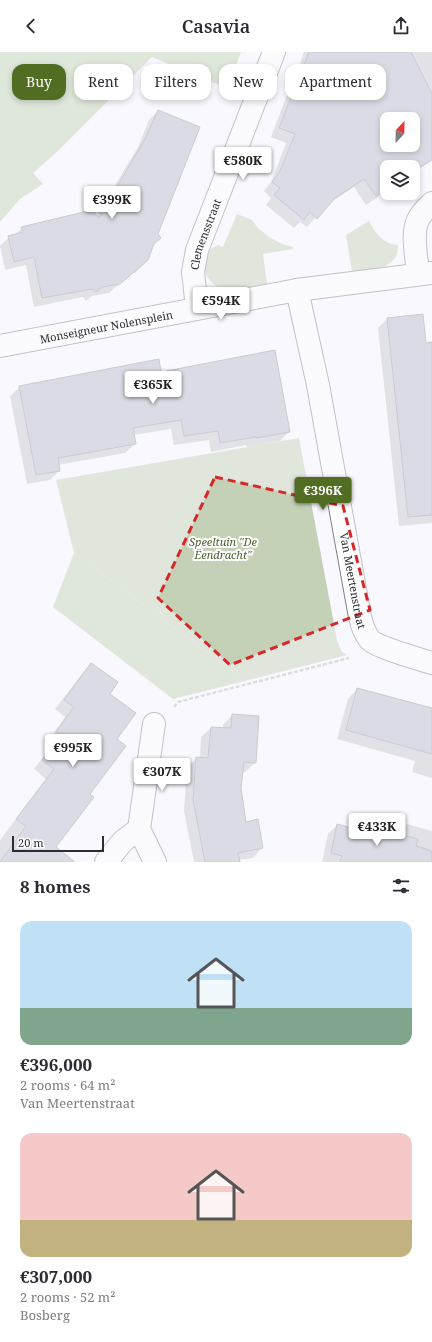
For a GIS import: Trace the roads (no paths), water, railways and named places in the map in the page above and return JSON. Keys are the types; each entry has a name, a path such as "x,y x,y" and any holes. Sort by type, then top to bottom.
{"street":[{"name":"Clemensstraat","path":"197,308 194,272 197,250 274,52"},
{"name":"Monseigneur Nolensplein","path":"4,345 297,290 425,273 414,233 418,220 432,202"},
{"name":"Van Meertenstraat","path":"297,290 318,385 364,632 371,641 395,651 432,663"},
{"path":"154,724 139,829 155,862"},
{"path":"106,862 123,841 139,829"}],"park label":[{"name":"Speeltuin \"De Ëendracht\"","path":"223,547"}]}
